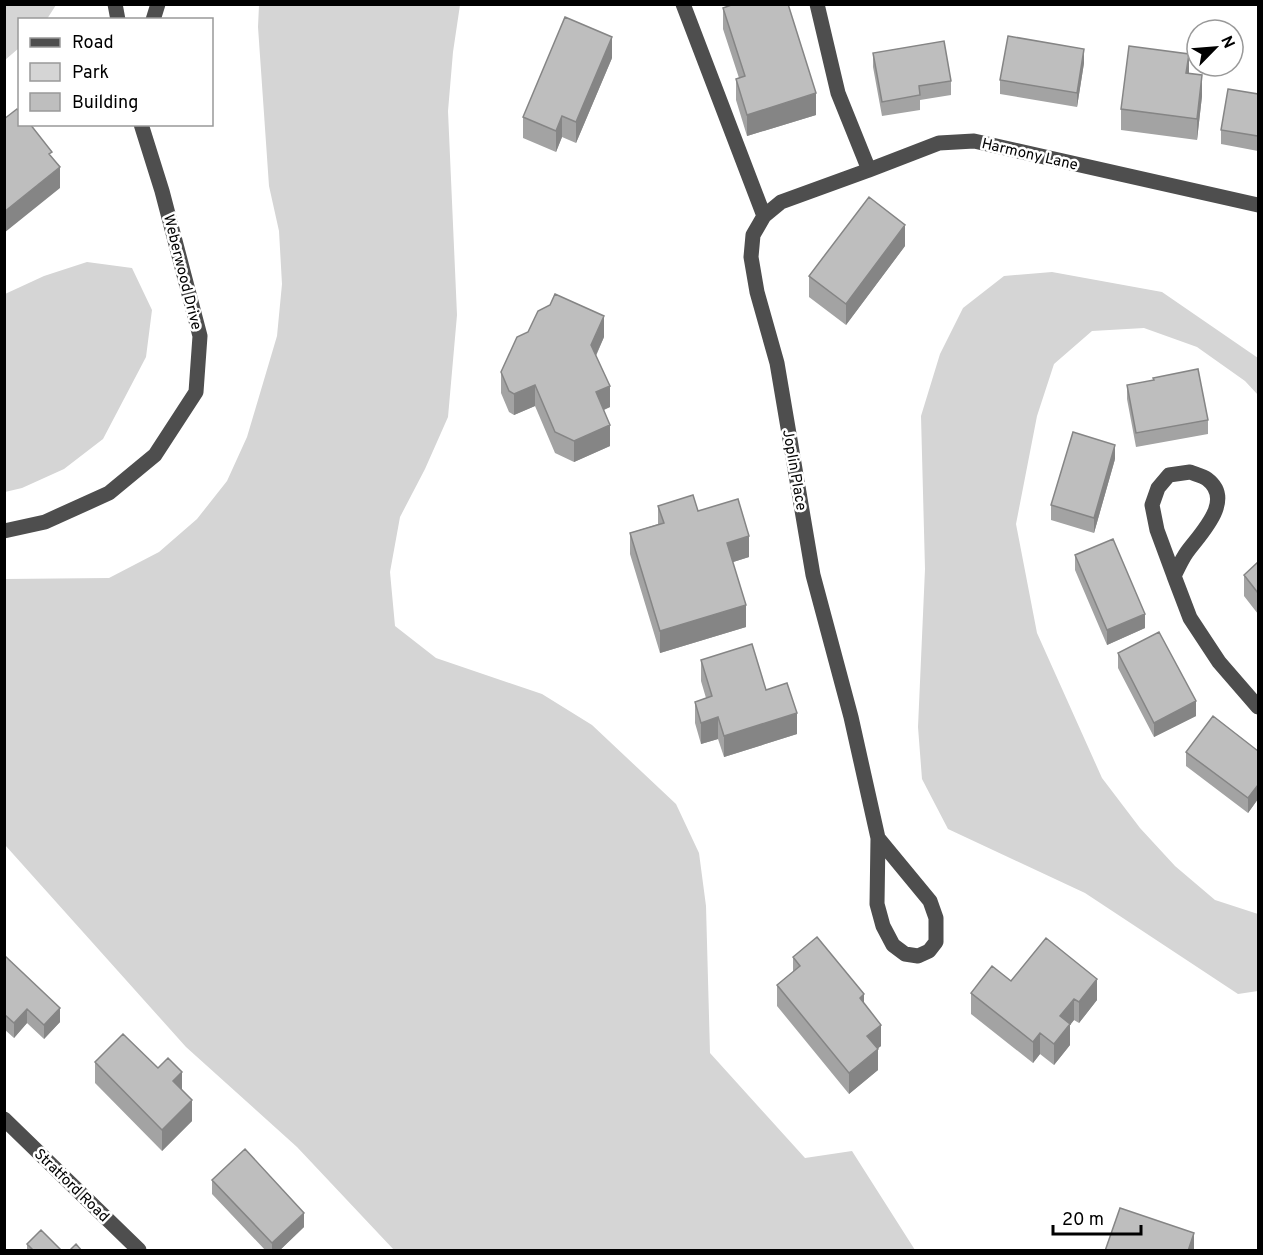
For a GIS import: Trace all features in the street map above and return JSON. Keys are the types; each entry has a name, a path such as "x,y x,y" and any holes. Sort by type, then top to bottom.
{"street":[{"path":"683,4 765,216"},
{"path":"817,4 838,93 869,170"},
{"name":"Weberwood Drive","path":"4,531 45,522 109,493 155,455 196,392 200,336 162,191 142,126"},
{"name":"Harmony Lane","path":"869,170 939,143 974,141 1258,206"},
{"name":"Joplin Place","path":"869,170 781,202 765,216 753,235 751,257 777,363 813,575 851,717 878,838 878,904 882,926 893,945 905,954 918,956 929,951 936,942 936,918 930,901 878,838"},
{"path":"1174,576 1186,553 1206,529 1218,503 1216,490 1207,479 1190,472 1169,475 1158,488 1152,505 1156,530 1190,618 1219,662 1258,707"},
{"name":"Stratford Road","path":"4,1119 139,1251"}],"green space":[{"path":"5,4 56,5 48,18 18,18 18,49 5,60"},
{"path":"259,5 460,5 448,111 457,315 448,417 400,517 390,572 395,626 436,658 542,694 592,725 676,804 699,853 706,906 710,1053 805,1158 852,1151 915,1250 394,1250 297,1147 186,1047 5,845 5,579 109,578 159,552 197,519 227,481 247,437 277,336 282,284 279,231 269,186 258,27"},
{"path":"87,262 132,268 152,310 146,357 103,439 64,469 22,488 5,492 5,294 44,276"},
{"path":"1052,272 1162,292 1258,358 1258,395 1245,381 1197,347 1144,328 1092,331 1054,364 1037,416 1016,524 1037,633 1102,778 1140,828 1175,866 1215,900 1258,914 1258,991 1238,994 1085,893 948,829 922,779 918,727 925,569 921,416 940,354 963,308 1004,276"}],"building":[{"path":"734,4 788,4 816,93 747,115 736,79 745,76 723,8"},
{"path":"565,17 612,37 576,122 562,116 556,131 523,117"},
{"path":"1008,36 1084,49 1077,93 1000,80"},
{"path":"944,41 951,81 919,86 920,95 882,102 873,53"},
{"path":"1129,46 1185,53 1185,78 1202,78 1197,119 1121,109"},
{"path":"1228,89 1258,94 1258,136 1221,130"},
{"path":"17,109 18,126 32,126 52,152 49,154 60,167 4,212 4,119"},
{"path":"869,197 905,225 846,304 809,276"},
{"path":"555,294 604,316 591,345 610,386 596,392 610,425 574,441 555,432 535,385 514,394 509,391 501,372 517,337 528,332 538,311 550,305"},
{"path":"1198,369 1208,420 1136,433 1127,385"},
{"path":"1073,432 1115,445 1094,518 1051,505"},
{"path":"693,495 698,511 738,499 749,536 727,543 746,605 660,631 630,533 664,523 658,506"},
{"path":"1113,539 1145,614 1107,630 1075,555"},
{"path":"1258,562 1258,593 1244,575"},
{"path":"1159,632 1196,701 1154,723 1118,653"},
{"path":"752,644 766,690 787,683 797,713 724,736 718,717 701,723 695,702 712,696 701,660"},
{"path":"1213,716 1258,751 1258,785 1248,798 1186,752"},
{"path":"817,937 864,994 860,998 881,1025 867,1036 878,1049 849,1073 777,985 800,966 793,957"},
{"path":"1046,938 1097,979 1079,1002 1074,999 1060,1016 1070,1024 1054,1044 1040,1033 1033,1042 971,993 992,966 1011,981"},
{"path":"4,955 60,1008 44,1025 27,1009 14,1023 4,1014"},
{"path":"123,1034 158,1068 168,1058 182,1072 173,1081 192,1100 162,1130 95,1062"},
{"path":"245,1149 304,1213 272,1243 212,1180"},
{"path":"1120,1208 1194,1233 1188,1251 1105,1251"},
{"path":"41,1230 62,1251 34,1251 27,1244"},
{"path":"76,1244 82,1251 69,1251"}]}
